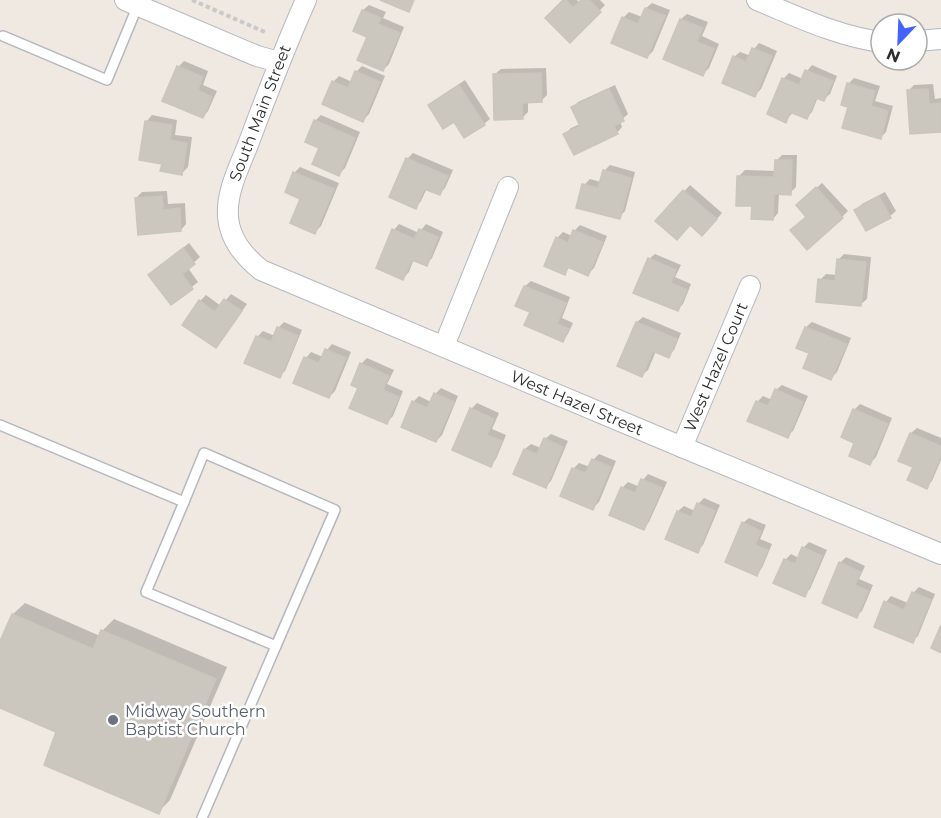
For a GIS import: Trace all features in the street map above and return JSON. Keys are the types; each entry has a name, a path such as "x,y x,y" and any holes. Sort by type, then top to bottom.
{"street":[{"name":"South Main Street","path":"230,229 227,201 279,62 306,0"},
{"path":"757,0 829,30 869,40"},
{"path":"131,2 257,56 279,62"},
{"path":"444,346 508,187"},
{"name":"West Hazel Street","path":"230,229 241,251 261,270 941,554"},
{"name":"West Hazel Court","path":"682,447 750,286"}],"lane":[{"path":"3,36 107,80 131,2"},
{"path":"0,425 184,502"},
{"path":"202,818 335,510 204,453 146,592 276,646"}],"path":[{"path":"192,0 267,33"}],"building":[{"path":"380,0 414,0 409,12"},
{"path":"563,0 566,0 573,8 581,0 589,0 601,12 570,43 545,18"},
{"path":"645,8 665,16 647,58 611,43 622,17 638,24"},
{"path":"362,10 381,18 378,24 400,33 383,71 357,60 367,37 353,31"},
{"path":"680,19 703,28 697,42 714,49 703,76 663,59"},
{"path":"752,48 772,56 755,97 722,83 733,56 746,62"},
{"path":"177,66 203,77 198,90 212,97 203,118 162,101"},
{"path":"805,70 833,81 824,101 816,98 807,119 790,112 786,123 767,114 782,78 799,85"},
{"path":"355,71 380,82 363,122 322,104 332,81 348,88"},
{"path":"541,73 542,102 522,103 523,119 494,120 493,74"},
{"path":"847,83 875,91 871,106 888,111 881,139 842,128 848,107 841,105"},
{"path":"459,85 485,125 464,138 454,122 443,129 428,105"},
{"path":"609,89 624,121 614,126 618,134 574,155 563,134 580,126 571,107"},
{"path":"928,89 929,104 941,103 941,132 910,134 907,90"},
{"path":"314,120 355,138 339,176 312,164 319,148 305,142"},
{"path":"145,121 172,125 170,140 187,143 182,175 160,171 162,164 139,160"},
{"path":"406,158 448,176 440,195 424,189 416,209 389,197"},
{"path":"775,160 792,160 791,195 774,194 773,220 751,219 752,206 736,206 737,176 774,177"},
{"path":"603,170 631,178 620,219 576,208 582,184 598,188"},
{"path":"293,172 334,189 315,234 290,223 300,199 285,192"},
{"path":"816,187 843,218 807,250 790,230 806,217 796,205"},
{"path":"683,190 717,219 702,236 690,225 677,240 655,221"},
{"path":"162,196 163,210 180,208 181,231 138,235 135,198"},
{"path":"879,196 891,218 866,231 854,210"},
{"path":"392,229 414,239 419,229 438,237 427,266 412,260 403,280 376,268"},
{"path":"573,230 603,242 588,276 568,267 565,275 544,266 556,237 568,243"},
{"path":"183,248 195,264 182,274 193,289 171,305 148,275"},
{"path":"648,258 676,270 671,283 687,290 678,311 633,293"},
{"path":"837,259 866,262 861,306 816,302 818,279 835,281"},
{"path":"524,286 566,303 557,324 569,329 563,342 524,325 530,312 515,306"},
{"path":"224,299 242,311 216,348 182,325 199,300 215,312"},
{"path":"636,322 677,339 669,358 653,351 642,377 617,366"},
{"path":"277,327 298,336 280,378 244,363 256,336 271,342"},
{"path":"805,327 847,344 831,380 803,368 809,353 796,348"},
{"path":"325,349 346,358 329,398 293,383 304,357 319,363"},
{"path":"360,363 389,376 383,390 399,397 387,424 349,408 358,388 351,385"},
{"path":"775,389 803,402 788,438 747,421 756,401 768,406"},
{"path":"434,393 454,402 436,442 401,427 412,401 427,408"},
{"path":"470,408 494,419 487,435 502,441 491,467 452,450"},
{"path":"853,409 888,424 870,465 849,456 854,443 841,437"},
{"path":"910,433 941,446 941,455 927,489 907,480 913,467 898,461"},
{"path":"544,438 563,447 546,488 513,474 524,449 537,454"},
{"path":"592,459 611,467 593,510 560,496 572,468 585,473"},
{"path":"641,479 662,488 644,530 609,515 621,487 635,493"},
{"path":"697,503 715,511 698,553 665,539 677,511 691,517"},
{"path":"742,522 761,531 755,545 768,550 757,576 725,562"},
{"path":"802,547 822,556 805,597 773,583 784,559 795,564"},
{"path":"839,562 861,572 855,585 868,591 857,618 822,603"},
{"path":"912,592 931,600 913,643 874,627 884,601 904,610"},
{"name":"Midway Southern Baptist Church","path":"12,614 93,649 101,630 216,679 159,814 44,765 56,732 0,708 0,641"},
{"path":"941,625 941,653 931,648"}],"place":[{"name":"Midway Southern Baptist Church","path":"113,720"}]}
